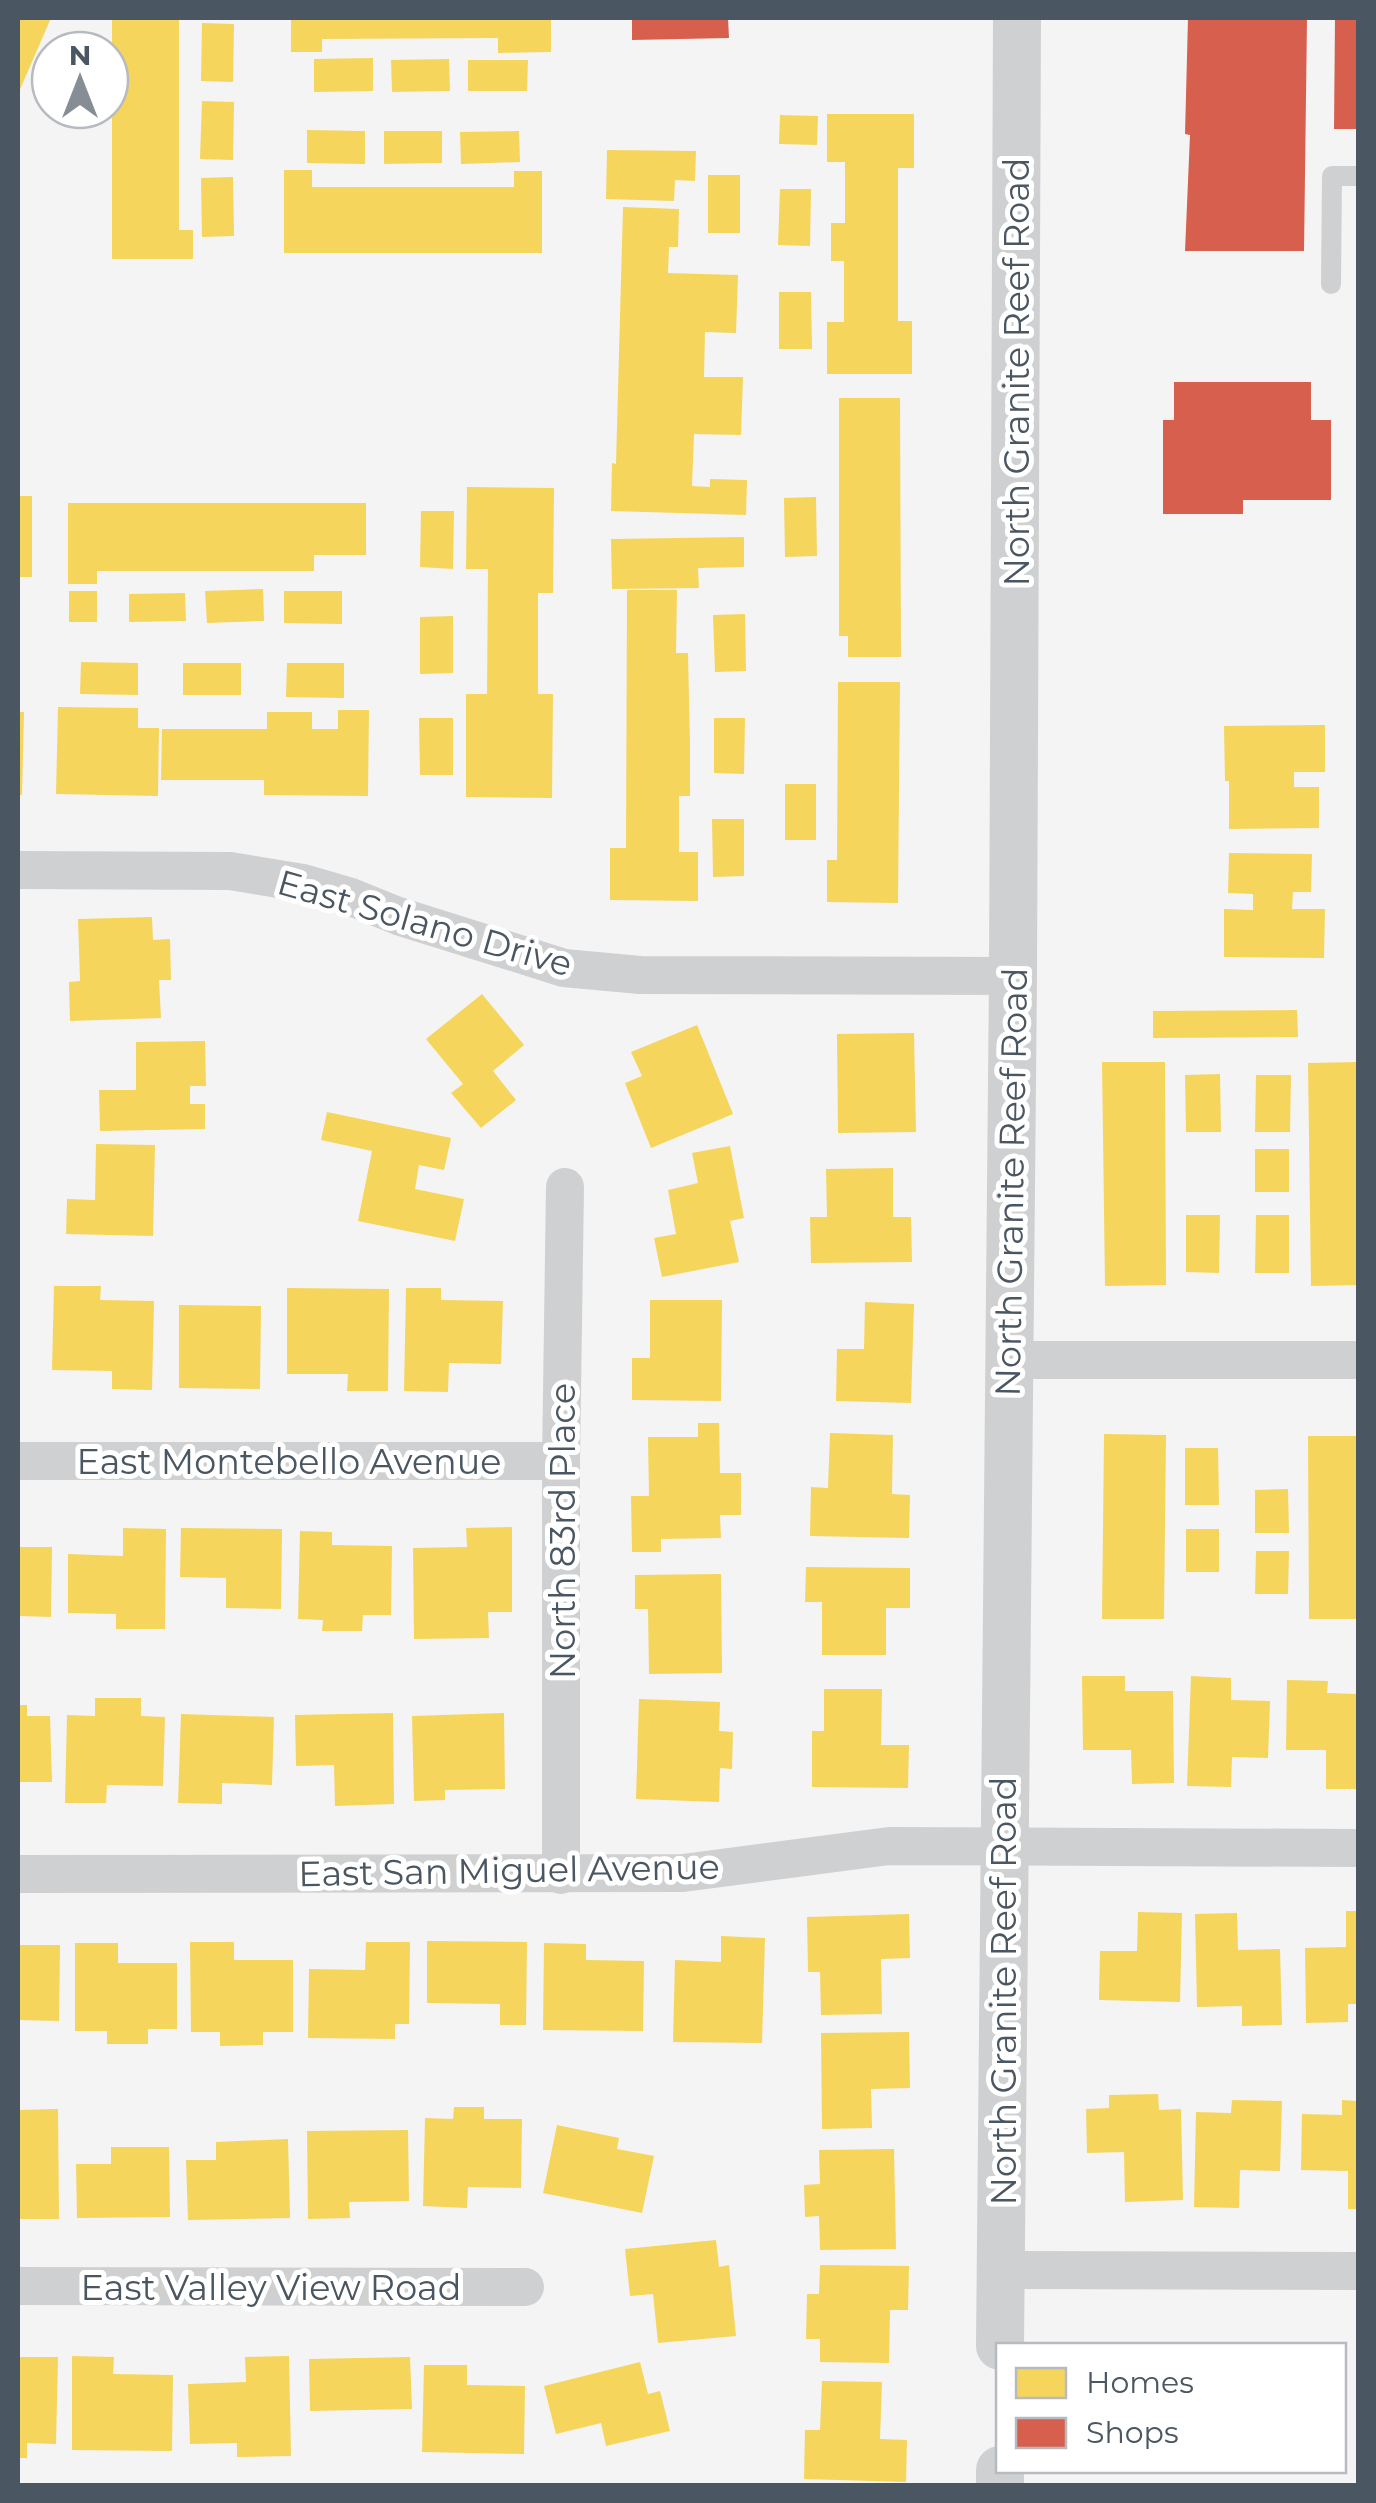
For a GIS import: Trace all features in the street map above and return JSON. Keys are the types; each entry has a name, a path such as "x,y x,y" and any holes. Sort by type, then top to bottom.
{"street":[{"name":"North Granite Reef Road","path":"1000,2343 1013,976 1017,18"},
{"name":"East Solano Drive","path":"18,870 230,871 303,883 564,968 640,975 1013,976"},
{"name":"North 83rd Place","path":"561,1875 565,1187"},
{"path":"1008,1360 1358,1360"},
{"name":"East Montebello Avenue","path":"18,1461 561,1462"},
{"name":"East San Miguel Avenue","path":"18,1874 683,1874 889,1846 1358,1848"},
{"path":"1000,2270 1358,2271"},
{"name":"East Valley View Road","path":"18,2286 525,2287"}],"lane":[{"path":"1331,284 1332,176 1358,176"}],"building: Homes":[{"path":"18,18 51,18 46,30 30,30 30,66 18,94"},
{"path":"112,18 179,18 179,230 193,230 193,259 112,259 112,130 130,130 130,30 112,30"},
{"path":"291,18 551,18 551,52 498,53 498,38 322,39 322,52 291,52"},
{"path":"202,23 234,24 233,82 201,81"},
{"path":"373,58 373,91 314,92 314,59"},
{"path":"449,59 450,91 392,92 391,60"},
{"path":"468,60 528,60 527,91 468,91"},
{"path":"202,101 234,102 233,160 200,159"},
{"path":"827,114 914,114 914,168 898,168 898,321 912,321 912,374 827,374 827,322 844,322 844,261 831,261 831,223 845,223 845,162 827,162"},
{"path":"780,115 818,116 817,145 779,144"},
{"path":"307,130 365,131 365,164 307,163"},
{"path":"384,131 442,131 442,163 384,164"},
{"path":"519,131 520,162 461,164 460,132"},
{"path":"607,150 696,151 695,181 675,180 674,201 606,199"},
{"path":"284,170 312,170 312,187 514,187 514,171 542,171 542,253 284,253"},
{"path":"708,175 740,175 740,233 708,233"},
{"path":"233,177 234,236 202,237 201,178"},
{"path":"780,189 811,189 810,246 778,245"},
{"path":"623,207 679,209 678,247 669,247 668,273 738,275 736,333 705,332 704,377 743,377 741,435 694,434 692,486 710,487 710,479 747,480 746,515 611,511 612,463 616,464"},
{"path":"779,292 811,292 812,349 779,349"},
{"path":"839,398 900,398 901,657 848,657 848,636 839,636"},
{"path":"467,487 554,488 553,593 538,593 538,694 553,694 552,798 466,797 466,694 487,694 488,569 466,569"},
{"path":"18,496 32,496 32,577 18,577"},
{"path":"816,497 817,556 785,557 784,498"},
{"path":"68,503 366,503 366,555 314,555 314,571 97,571 97,584 68,584"},
{"path":"421,511 454,511 453,569 420,567"},
{"path":"744,537 744,567 698,568 699,588 612,589 611,539"},
{"path":"263,589 264,621 207,623 205,591"},
{"path":"627,590 677,590 676,653 688,653 690,746 690,796 679,796 679,852 698,852 698,901 610,900 610,848 626,848"},
{"path":"69,591 97,591 97,622 69,622"},
{"path":"284,591 342,591 342,624 284,623"},
{"path":"185,593 186,621 129,622 129,594"},
{"path":"745,614 746,671 715,672 713,615"},
{"path":"453,616 453,673 420,674 420,617"},
{"path":"81,662 138,663 138,695 80,694"},
{"path":"183,663 241,663 241,695 183,695"},
{"path":"287,663 344,663 344,698 286,697"},
{"path":"838,682 900,682 898,903 827,902 827,860 837,860"},
{"path":"58,707 138,708 138,728 159,728 158,796 56,794"},
{"path":"338,710 369,710 368,796 264,795 264,780 161,780 162,729 267,729 267,712 312,712 312,729 338,729"},
{"path":"18,712 24,712 22,795 18,795"},
{"path":"419,718 453,718 453,775 420,775"},
{"path":"714,718 745,718 744,774 714,773"},
{"path":"1325,725 1325,772 1294,772 1294,787 1319,787 1319,828 1229,829 1224,726"},
{"path":"785,784 816,784 816,840 785,840"},
{"path":"712,819 744,819 744,876 713,877"},
{"path":"1229,853 1312,854 1311,892 1293,892 1292,909 1325,909 1324,958 1224,957 1224,909 1253,910 1253,894 1228,893"},
{"path":"152,917 153,940 170,939 171,980 159,980 161,1018 70,1021 69,982 80,981 78,919"},
{"path":"482,994 524,1045 493,1071 516,1100 481,1128 451,1093 463,1084 426,1039"},
{"path":"1297,1010 1298,1037 1153,1038 1153,1011"},
{"path":"697,1025 733,1114 651,1148 625,1083 642,1076 631,1052"},
{"path":"914,1033 916,1132 838,1133 837,1034"},
{"path":"205,1041 206,1086 190,1086 190,1104 205,1104 205,1129 100,1131 99,1090 136,1090 136,1042"},
{"path":"1102,1062 1165,1062 1166,1285 1105,1286"},
{"path":"1358,1062 1358,1285 1311,1286 1308,1063"},
{"path":"1220,1074 1221,1132 1186,1132 1185,1075"},
{"path":"1256,1075 1291,1075 1290,1132 1255,1132"},
{"path":"327,1112 451,1138 444,1170 419,1165 415,1189 464,1199 455,1241 358,1221 372,1151 321,1140"},
{"path":"96,1144 155,1145 153,1236 66,1234 67,1199 95,1200"},
{"path":"730,1146 744,1218 730,1221 739,1262 662,1277 654,1238 676,1234 668,1190 698,1183 692,1153"},
{"path":"1255,1149 1289,1149 1289,1192 1255,1192"},
{"path":"893,1168 893,1217 911,1217 912,1262 811,1263 810,1217 827,1217 826,1169"},
{"path":"1186,1215 1220,1215 1219,1273 1186,1272"},
{"path":"1256,1215 1289,1215 1289,1273 1255,1273"},
{"path":"54,1286 101,1286 100,1300 154,1301 152,1390 112,1389 112,1371 52,1370"},
{"path":"287,1288 389,1289 388,1391 347,1391 348,1374 287,1374"},
{"path":"406,1288 441,1288 441,1300 503,1301 501,1364 449,1363 448,1392 404,1391"},
{"path":"650,1300 722,1300 721,1401 632,1400 632,1358 650,1358"},
{"path":"865,1302 914,1304 911,1403 836,1401 837,1349 864,1349"},
{"path":"179,1305 261,1306 260,1389 179,1388"},
{"path":"698,1423 719,1423 720,1473 741,1473 741,1515 720,1515 721,1538 661,1539 661,1552 632,1552 631,1496 649,1496 648,1437 698,1437"},
{"path":"830,1433 893,1435 892,1494 910,1495 909,1538 810,1536 811,1487 828,1488"},
{"path":"1104,1434 1166,1435 1164,1619 1102,1619"},
{"path":"1308,1436 1358,1436 1358,1619 1309,1619"},
{"path":"1185,1448 1218,1448 1219,1505 1185,1505"},
{"path":"1288,1489 1289,1533 1255,1533 1255,1490"},
{"path":"512,1527 512,1612 488,1612 489,1638 414,1639 413,1548 467,1547 466,1528"},
{"path":"123,1528 166,1529 165,1629 116,1629 116,1614 68,1613 68,1554 123,1556"},
{"path":"181,1528 282,1529 281,1609 226,1608 226,1578 180,1577"},
{"path":"1186,1529 1219,1529 1219,1572 1186,1572"},
{"path":"300,1531 332,1532 332,1545 392,1546 391,1615 363,1615 362,1631 322,1631 323,1620 298,1619"},
{"path":"18,1547 52,1547 51,1617 18,1616"},
{"path":"1256,1551 1289,1551 1288,1594 1255,1594"},
{"path":"806,1567 910,1568 910,1608 886,1608 886,1655 822,1655 822,1602 805,1602"},
{"path":"721,1574 722,1673 649,1674 648,1609 635,1609 635,1575"},
{"path":"1082,1676 1125,1676 1125,1691 1173,1691 1174,1783 1132,1784 1131,1750 1083,1750"},
{"path":"1191,1676 1231,1678 1231,1700 1270,1701 1268,1758 1232,1757 1231,1787 1187,1786"},
{"path":"1287,1680 1328,1681 1327,1693 1358,1694 1358,1789 1326,1789 1326,1750 1286,1750"},
{"path":"824,1689 882,1689 881,1745 909,1745 908,1788 812,1787 812,1731 824,1731"},
{"path":"95,1698 141,1698 141,1716 165,1717 163,1786 107,1785 106,1803 65,1803 67,1715 95,1716"},
{"path":"639,1699 720,1702 719,1731 733,1732 732,1769 720,1768 719,1802 636,1799"},
{"path":"18,1705 27,1705 27,1716 50,1716 52,1782 18,1782"},
{"path":"393,1713 394,1804 335,1806 334,1765 296,1766 295,1715"},
{"path":"504,1713 505,1789 445,1790 445,1800 414,1801 412,1716"},
{"path":"181,1714 274,1717 272,1785 222,1783 222,1804 178,1803"},
{"path":"1346,1911 1358,1911 1358,2004 1348,2004 1348,2022 1306,2023 1305,1948 1346,1947"},
{"path":"1138,1912 1182,1913 1180,2002 1099,2000 1100,1951 1137,1951"},
{"path":"1237,1913 1238,1950 1280,1949 1282,2025 1242,2026 1242,2006 1197,2007 1195,1914"},
{"path":"909,1914 910,1958 881,1959 882,2014 821,2015 820,1972 808,1972 807,1917"},
{"path":"721,1936 765,1938 762,2043 673,2042 675,1960 721,1962"},
{"path":"427,1941 527,1942 526,2025 500,2025 500,2004 427,2003"},
{"path":"190,1942 234,1942 234,1960 293,1960 293,2032 263,2032 263,2045 220,2046 220,2032 191,2032"},
{"path":"366,1942 410,1942 409,2024 395,2024 395,2039 308,2038 309,1969 365,1970"},
{"path":"75,1943 118,1943 118,1963 177,1963 177,2029 148,2029 148,2044 107,2044 107,2031 75,2031"},
{"path":"544,1943 586,1944 586,1960 644,1961 643,2031 543,2030"},
{"path":"18,1945 60,1945 59,2021 18,2020"},
{"path":"909,2032 910,2088 871,2089 872,2128 822,2129 821,2033"},
{"path":"1158,2094 1159,2110 1181,2109 1183,2200 1125,2202 1124,2152 1087,2153 1086,2109 1109,2108 1109,2095"},
{"path":"1232,2100 1282,2101 1280,2171 1240,2170 1239,2208 1194,2207 1196,2112 1231,2113"},
{"path":"1342,2100 1358,2101 1358,2209 1348,2209 1348,2171 1301,2170 1302,2114 1342,2115"},
{"path":"454,2107 484,2107 484,2119 522,2119 521,2188 468,2187 467,2208 423,2206 425,2118 453,2119"},
{"path":"58,2109 59,2219 18,2219 18,2110"},
{"path":"557,2125 619,2138 617,2149 654,2156 642,2213 543,2193"},
{"path":"408,2130 409,2201 349,2202 350,2218 308,2219 307,2131"},
{"path":"288,2139 290,2218 188,2220 186,2160 216,2160 216,2142"},
{"path":"111,2147 169,2147 170,2217 77,2218 76,2164 111,2164"},
{"path":"894,2149 896,2249 820,2250 819,2216 805,2217 804,2185 820,2184 819,2150"},
{"path":"716,2240 719,2267 729,2265 736,2336 658,2343 653,2294 630,2296 625,2249"},
{"path":"820,2265 909,2266 908,2310 890,2310 889,2363 820,2362 820,2339 806,2339 807,2294 819,2294"},
{"path":"72,2356 114,2357 113,2374 173,2375 172,2451 72,2450"},
{"path":"289,2356 291,2456 237,2457 237,2443 190,2444 188,2384 246,2382 245,2357"},
{"path":"18,2357 58,2357 56,2444 27,2443 27,2458 18,2458"},
{"path":"410,2357 412,2409 310,2411 309,2359"},
{"path":"640,2362 648,2394 660,2391 670,2431 606,2446 601,2423 556,2434 544,2386"},
{"path":"424,2365 467,2365 467,2385 525,2386 524,2454 422,2452"},
{"path":"822,2381 882,2382 880,2439 907,2440 906,2482 804,2479 805,2430 820,2430"}],"building: Shops":[{"path":"632,18 728,18 729,38 632,40"},
{"path":"1188,18 1307,18 1304,251 1185,251 1190,135 1185,134"},
{"path":"1335,18 1358,18 1358,129 1334,129"},
{"path":"1174,382 1311,382 1311,420 1331,420 1331,500 1243,500 1243,514 1163,514 1163,420 1174,420"}]}
